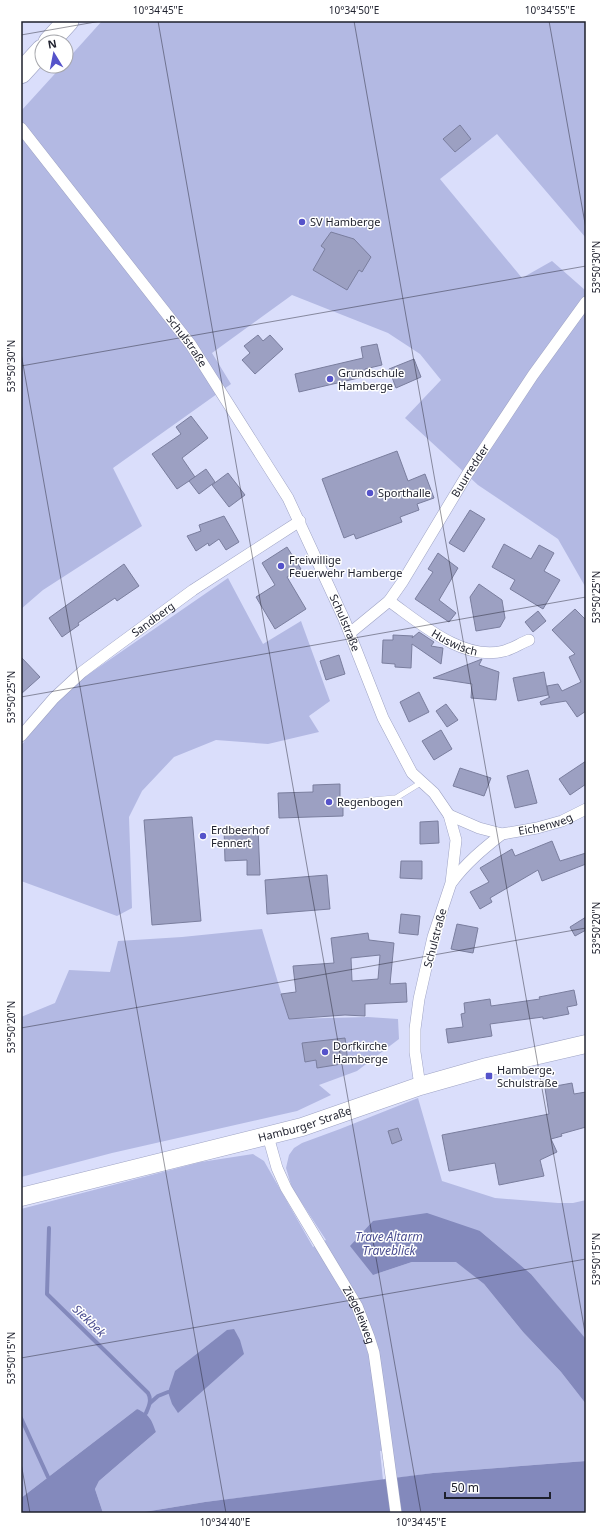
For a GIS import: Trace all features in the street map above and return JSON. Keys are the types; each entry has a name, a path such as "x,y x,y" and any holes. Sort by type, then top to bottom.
{"highway":[{"path":"56,34 68,21"},
{"path":"21,73 34,59"}],"main road":[{"name":"Hamburger Straße","path":"21,1197 302,1127 420,1086 487,1067 586,1044"}],"street":[{"name":"Schulstraße","path":"21,128 191,344 288,498 300,521 350,633 383,718 412,773 434,793 449,815 456,840 451,883 433,936 419,1000 415,1029 415,1052 420,1086"},
{"name":"Buurredder","path":"350,633 388,601 403,582 468,473 532,376 586,302"},
{"name":"Sandberg","path":"21,736 54,698 82,672 193,590 300,521"},
{"name":"Huswisch","path":"388,601 434,633 466,649 481,653 504,651 529,640"},
{"name":"Eichenweg","path":"449,815 479,828 502,834 538,828 562,821 586,809"},
{"name":"Eichenweg","path":"451,883 463,867 502,834"},
{"name":"Ziegeleiweg","path":"268,1136 277,1168 286,1188 345,1286 363,1320 374,1353 396,1513"}],"lane":[{"path":"352,802 396,798 422,782"}],"shaded area":[{"path":"102,21 586,21 586,238 497,134 440,179 522,278 552,261 585,290 586,288 586,588 558,539 478,485 405,418 441,380 420,354 388,333 292,295 212,353 231,384 113,468 142,526 43,590 21,609 21,111 55,74 74,74 74,52"},
{"path":"228,578 263,644 301,621 330,701 309,716 319,732 268,744 216,740 174,757 142,791 129,817 132,908 117,916 21,881 21,746 39,721 73,685"},
{"path":"262,929 289,1019 368,1017 398,1019 399,1039 357,1071 319,1085 331,1095 297,1111 112,1153 21,1177 21,1017 55,1003 69,970 110,972 118,941 182,937"},
{"path":"418,1098 442,1181 495,1198 558,1203 573,1203 586,1200 586,1340 531,1274 480,1231 373,1275 412,1262 456,1261 484,1284 523,1332 561,1372 586,1404 586,1461 433,1473 397,1478 391,1449 380,1451 383,1480 205,1502 138,1513 103,1513 95,1489 99,1481 156,1432 137,1409 21,1498 21,1209 201,1162 253,1154 264,1161 313,1247 326,1240 292,1188 286,1168 289,1155 294,1148 302,1143"}],"water":[{"name":"Trave Altarm Traveblick","path":"427,1213 480,1231 531,1274 585,1338 586,1404 561,1372 523,1332 484,1284 456,1262 412,1262 373,1275 350,1246 373,1221"},
{"path":"234,1329 240,1340 244,1354 178,1413 172,1404 168,1392 175,1371 227,1330"},
{"path":"137,1409 145,1413 150,1418 156,1432 99,1481 95,1489 103,1513 21,1513 21,1498"},
{"path":"586,1461 586,1512 138,1513 205,1502 433,1473"}],"building":[{"path":"460,125 471,139 455,152 443,139"},
{"path":"331,232 354,239 371,257 362,272 359,270 347,290 313,270 325,249 321,246"},
{"path":"258,335 263,341 270,335 283,349 255,374 242,360 250,353 244,346"},
{"path":"377,344 382,365 365,369 367,376 299,392 295,374 363,358 361,347"},
{"path":"414,359 421,377 396,388 389,369"},
{"path":"191,416 208,438 182,458 195,477 177,489 152,454 181,434 176,427"},
{"name":"Sporthalle","path":"397,451 408,481 425,474 434,498 417,504 419,510 400,517 402,522 356,539 354,534 344,538 322,479"},
{"path":"206,469 215,482 199,494 189,481"},
{"path":"228,473 245,495 229,507 212,485"},
{"path":"470,510 485,519 464,552 449,543"},
{"path":"224,516 239,542 226,550 219,539 209,546 208,543 196,551 187,536 201,531 199,525"},
{"path":"504,544 531,559 539,545 554,553 544,571 560,580 543,609 510,589 515,580 492,567"},
{"name":"Freiwillige Feuerwehr Hamberge","path":"287,547 301,569 287,577 306,609 275,629 256,597 275,585 262,563"},
{"path":"438,553 458,568 439,600 456,613 449,622 415,599 433,572 428,569"},
{"path":"124,564 139,586 117,601 115,598 78,623 79,625 62,637 49,618"},
{"path":"479,584 502,600 505,618 500,627 476,631 470,597"},
{"path":"575,609 586,620 586,711 577,717 566,701 541,705 540,702 550,697 547,686 558,684 562,691 581,682 569,657 575,654 552,630"},
{"path":"538,611 546,621 533,632 525,622"},
{"path":"419,632 434,642 431,646 443,648 441,664 412,644 411,668 395,667 395,664 382,663 383,640 393,640 393,635 413,636 412,638"},
{"path":"339,655 345,674 326,680 320,661"},
{"path":"21,657 40,677 21,694"},
{"path":"482,659 479,665 499,672 496,700 471,698 472,684 433,678"},
{"path":"544,672 548,695 518,701 513,678"},
{"path":"419,692 429,712 409,722 400,702"},
{"path":"446,704 458,720 447,727 436,711"},
{"path":"441,730 452,749 434,760 422,741"},
{"path":"586,761 586,784 570,795 559,779"},
{"path":"460,768 491,778 484,796 453,786"},
{"path":"528,770 537,803 515,808 507,776"},
{"path":"340,784 340,799 343,799 343,816 279,818 278,793 313,792 313,785"},
{"path":"192,817 201,921 152,925 144,820"},
{"path":"438,821 439,843 420,844 420,822"},
{"path":"224,828 258,828 260,875 247,875 247,860 225,861"},
{"path":"552,841 560,861 586,853 586,864 542,881 538,870 490,898 492,902 480,909 470,892 489,882 480,868 512,849 515,856"},
{"path":"401,861 422,861 422,879 400,878"},
{"path":"327,875 330,909 267,914 265,880"},
{"path":"401,914 420,916 418,935 399,933"},
{"path":"586,917 586,930 575,936 570,927"},
{"path":"457,924 478,928 473,953 451,949"},
{"path":"368,933 369,940 394,943 390,984 406,983 407,1002 365,1004 365,1016 345,1015 289,1019 281,994 296,992 293,966 334,963 331,938","holes":["380,955 378,979 352,981 351,958"]},
{"path":"574,990 577,1005 567,1007 569,1014 543,1019 543,1017 490,1024 492,1036 448,1043 446,1029 463,1027 461,1014 465,1013 464,1003 490,999 491,1006 540,999 539,997"},
{"name":"Dorfkirche Hamberge","path":"345,1038 348,1063 317,1068 316,1060 305,1062 302,1043"},
{"path":"572,1083 574,1094 586,1092 586,1127 561,1134 562,1136 551,1139 557,1152 540,1160 544,1176 499,1185 495,1163 449,1171 442,1135 549,1114 545,1088"},
{"path":"398,1128 402,1140 392,1144 388,1131"}],"waterway":[{"name":"Siekbek","path":"49,1228 47,1294 148,1393 150,1401 146,1413"},
{"path":"150,1403 158,1396 168,1392"},
{"path":"21,1418 48,1477"}],"place":[{"name":"SV Hamberge","path":"302,222"},
{"name":"Grundschule Hamberge","path":"330,379"},
{"name":"Sporthalle","path":"370,493"},
{"name":"Freiwillige Feuerwehr Hamberge","path":"281,566"},
{"name":"Regenbogen","path":"329,802"},
{"name":"Erdbeerhof Fennert","path":"203,836"},
{"name":"Dorfkirche Hamberge","path":"325,1052"},
{"name":"Hamberge, Schulstraße","path":"489,1076"}]}
